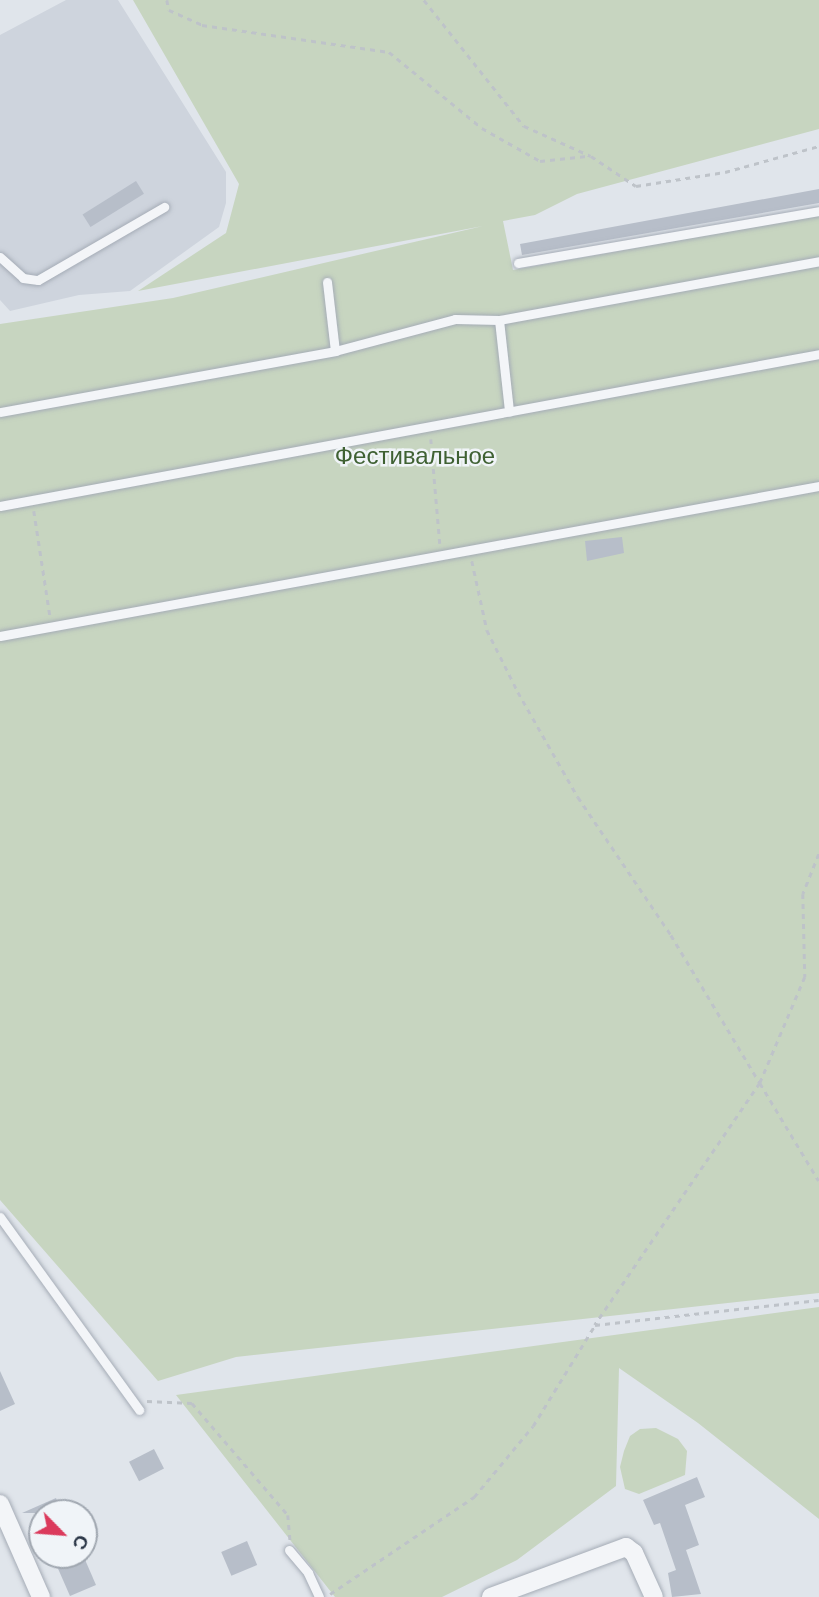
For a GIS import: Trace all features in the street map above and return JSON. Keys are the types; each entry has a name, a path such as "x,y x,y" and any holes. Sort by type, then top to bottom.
{"street":[{"path":"0,1504 41,1597"},
{"path":"491,1597 626,1547 634,1553 654,1597"}],"lane":[{"path":"0,257 23,278 38,279 164,207"},
{"path":"518,263 819,211"},
{"path":"0,412 335,351 455,319 499,320 819,261"},
{"path":"327,282 335,351"},
{"path":"499,320 509,411"},
{"path":"0,506 819,354"},
{"path":"0,635 442,558 819,486"},
{"path":"0,1217 136,1406"},
{"path":"289,1550 308,1573 319,1597"}],"path":[{"path":"167,0 169,10 202,25 389,52 482,128 540,161 591,156"},
{"path":"424,0 524,125 591,156 636,186 725,172 819,146"},
{"path":"430,426 442,558"},
{"path":"33,500 51,626"},
{"path":"470,551 487,631 518,692 578,797 671,935 819,1181"},
{"path":"325,1597 474,1497 533,1426 595,1325 760,1083 805,977 803,894 819,854"},
{"path":"595,1325 819,1300"},
{"path":"136,1406 192,1403 288,1515 289,1550"}],"shaded area":[{"path":"66,0 118,0 226,172 226,203 219,227 130,291 79,295 10,311 0,300 0,35"}],"green space":[{"name":"Фестивальное","path":"133,0 819,0 819,129 577,194 535,215 503,221 513,270 819,215 819,1293 236,1357 158,1381 0,1200 0,324 173,298 483,226 138,291 226,233 239,184"},
{"path":"819,1307 819,1519 698,1423 619,1368 616,1486 517,1560 442,1597 335,1597 176,1395"},
{"path":"656,1428 678,1439 687,1451 685,1475 639,1494 625,1489 620,1467 630,1436 640,1429"}],"building":[{"path":"136,181 144,194 91,227 83,214"},
{"path":"819,189 819,203 522,255 520,244"},
{"path":"622,537 624,553 587,561 585,541"},
{"path":"0,1371 15,1404 0,1411"},
{"path":"154,1449 164,1469 139,1481 129,1462"},
{"path":"697,1477 705,1497 685,1505 699,1545 686,1550 701,1594 672,1597 668,1573 676,1570 660,1523 654,1525 643,1500"},
{"path":"247,1541 257,1565 231,1576 221,1552"},
{"path":"58,1569 89,1569 96,1585 70,1596"}]}
